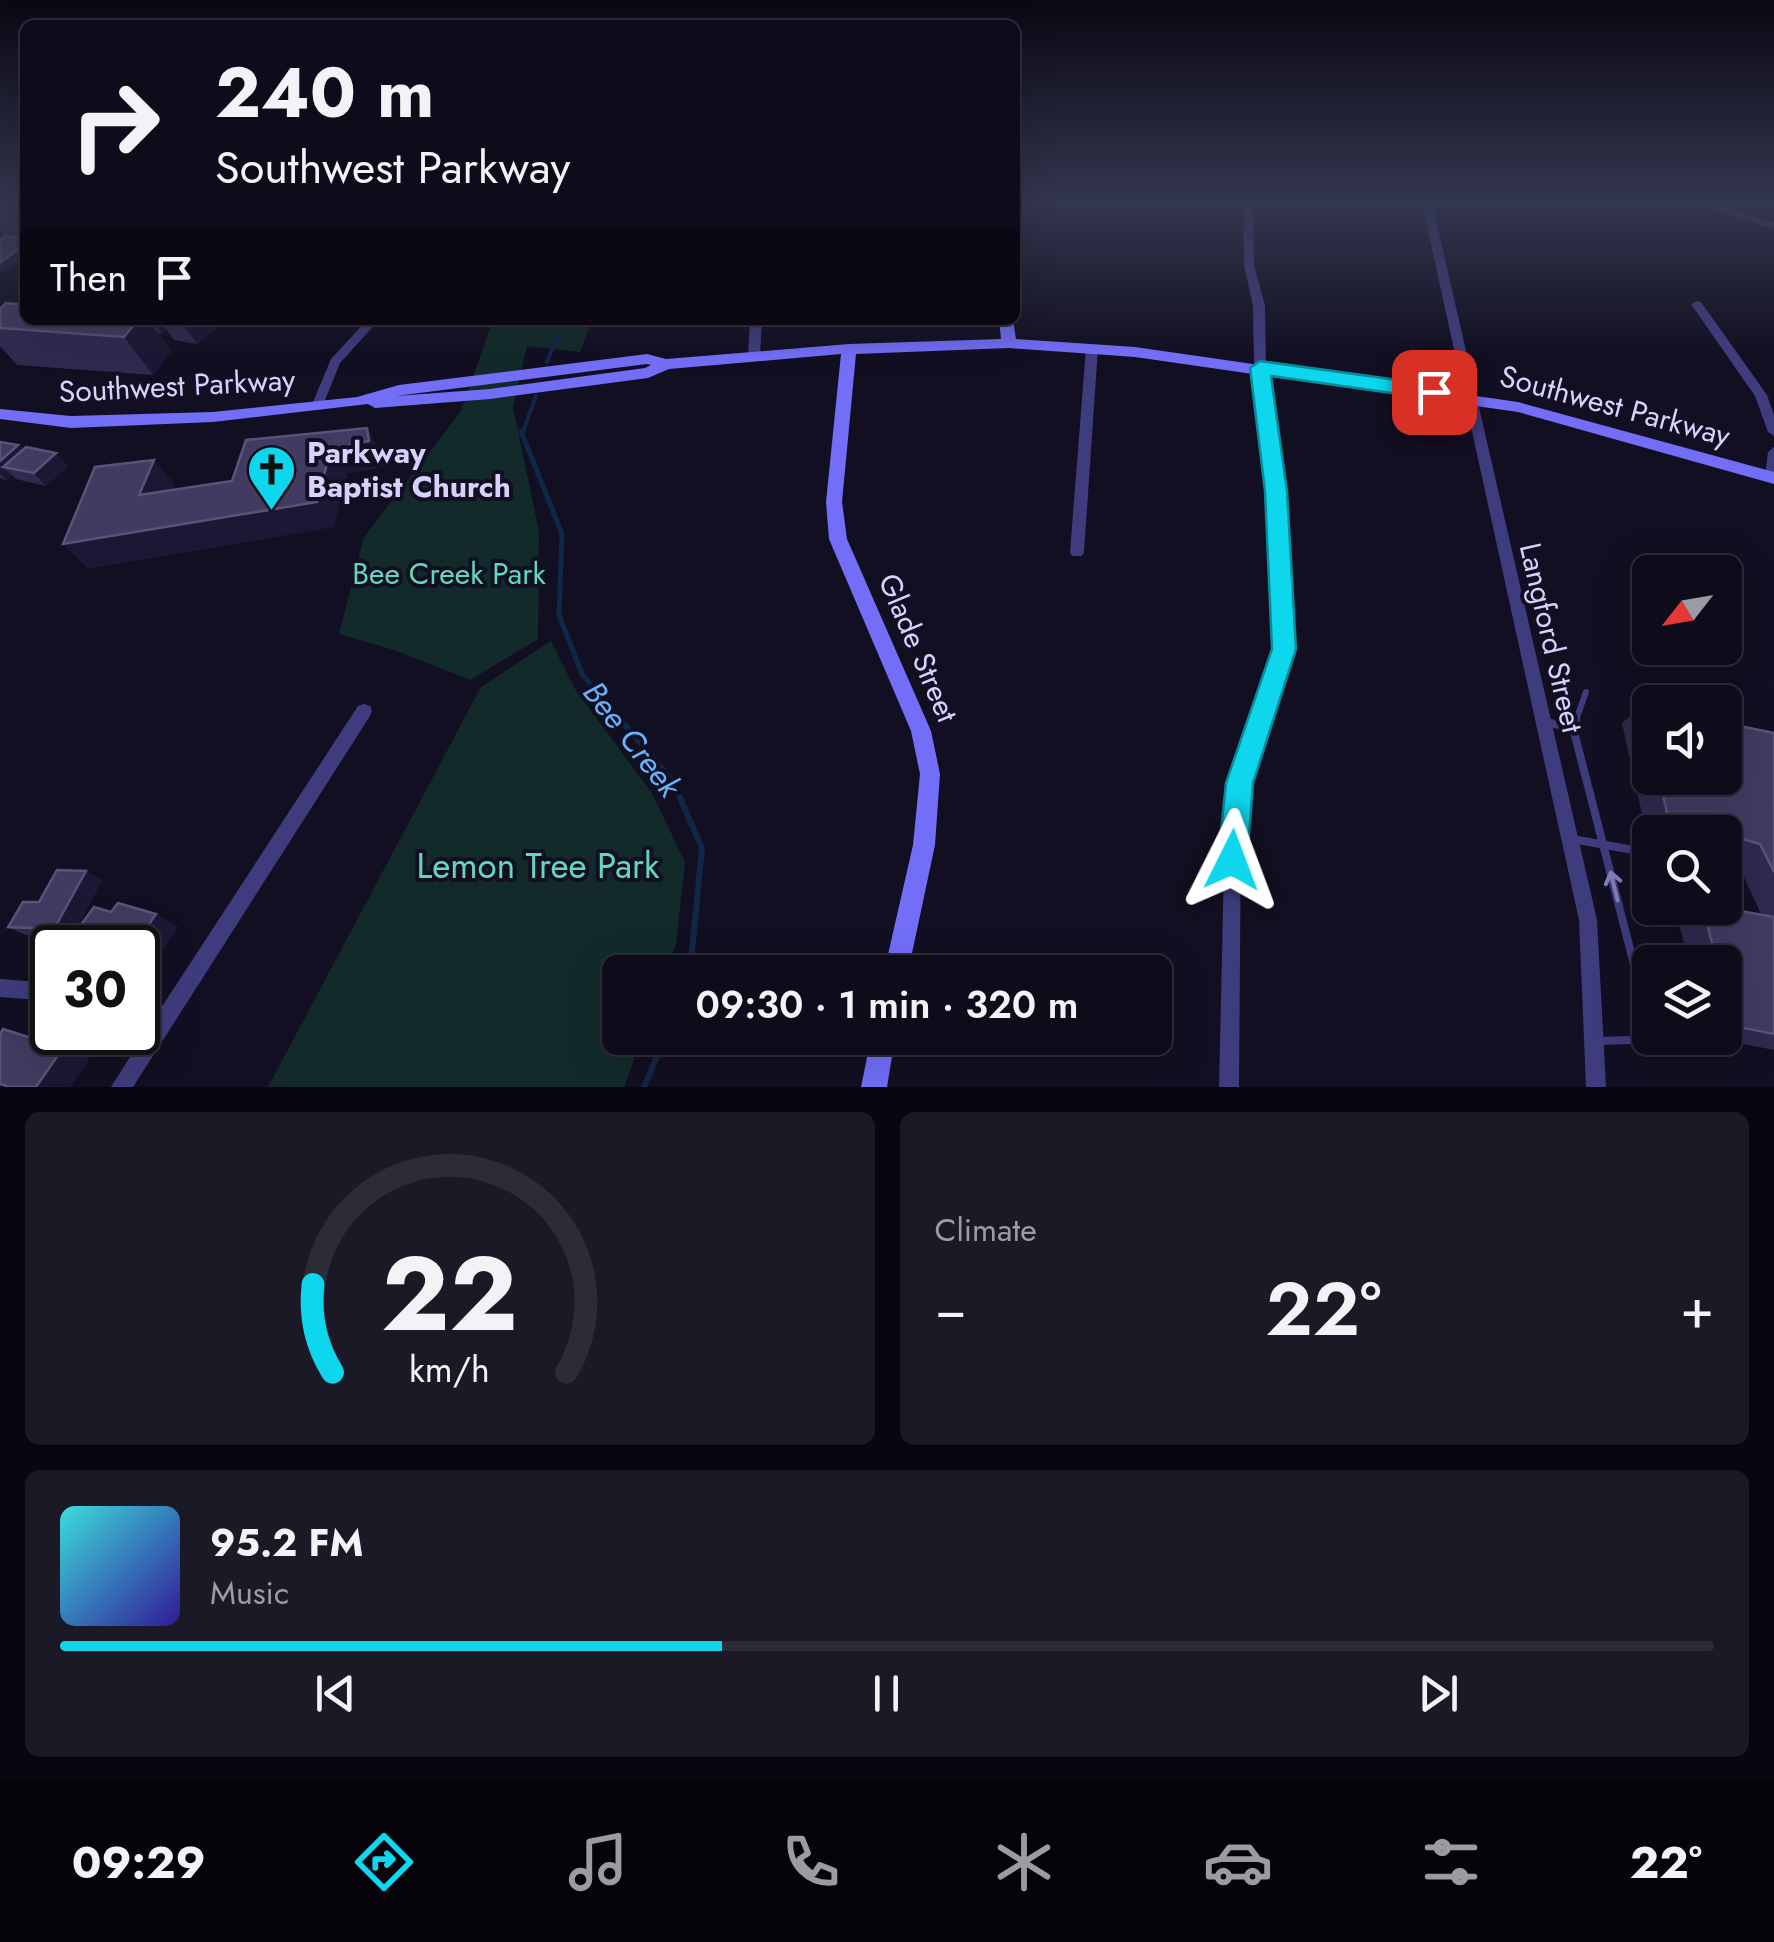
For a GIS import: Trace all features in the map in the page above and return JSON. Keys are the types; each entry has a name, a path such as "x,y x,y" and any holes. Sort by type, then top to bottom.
{"main road":[{"path":"1007,325 1009,342"},
{"name":"Southwest Parkway","path":"0,414 71,422 135,422 357,402 398,404 648,373 666,364 754,355 1009,342 1260,368 1469,397 1566,418 1773,477"},
{"name":"Glade Street","path":"849,349 834,502 838,540 921,731 930,774 924,845 900,955"},
{"path":"874,1087 880,1055"}],"street":[{"path":"1229,1087 1233,822 1239,783 1284,649 1276,491 1260,368 1259,306 1249,254"},
{"name":"Langford Street","path":"1437,254 1570,839 1595,970 1591,1041 1596,1087"},
{"path":"1697,304 1761,395 1774,432"},
{"path":"317,407 335,362 368,325"},
{"path":"754,355 756,325"},
{"path":"1077,552 1092,348"},
{"path":"1773,477 1774,452"},
{"path":"121,1087 364,711"},
{"path":"0,988 30,990"},
{"path":"160,1014 166,1016"}],"lane":[{"path":"1586,692 1573,728 1644,1002 1643,1024 1634,1040 1591,1041"},
{"path":"1542,721 1573,728"},
{"path":"1570,839 1632,849"}],"green space":[{"name":"Bee Creek Park","path":"491,325 590,325 580,352 527,346 513,407 539,532 538,639 470,680 394,650 339,634 364,537 461,411"},
{"name":"Lemon Tree Park","path":"551,641 575,689 652,793 685,862 672,955 602,955 602,1055 636,1055 624,1087 268,1087 481,687"}],"building":[{"path":"6,303 20,304 20,325 134,325 124,337 0,328 0,309"},
{"path":"367,428 369,441 331,449 317,502 63,544 95,467 154,460 139,495 232,481 246,440"},
{"path":"0,442 18,445 0,461"},
{"path":"26,447 56,453 34,473 3,467"},
{"path":"1742,726 1774,733 1774,872 1760,844 1742,839 1742,815 1668,815 1663,795 1742,795"},
{"path":"57,870 86,871 56,925 8,927 23,902 39,902"},
{"path":"118,903 156,914 149,925 81,925 94,907 111,912"},
{"path":"1742,911 1774,917 1774,1034 1742,1028 1742,945 1713,945 1707,925 1742,925"},
{"path":"3,1029 30,1038 30,1055 58,1055 36,1087 0,1084"}],"waterway":[{"name":"Bee Creek","path":"547,362 562,325"},
{"name":"Bee Creek","path":"522,434 536,396"},
{"name":"Bee Creek","path":"522,434 562,534 559,615 582,674 623,723"},
{"name":"Bee Creek","path":"621,720 673,782 702,848 692,955"},
{"name":"Bee Creek","path":"644,1087 658,1055"}],"place":[{"name":"Parkway Baptist Church","path":"272,512"}],"route":[{"path":"1232,860 1239,783 1284,649 1276,491 1260,368 1434,392"}]}
